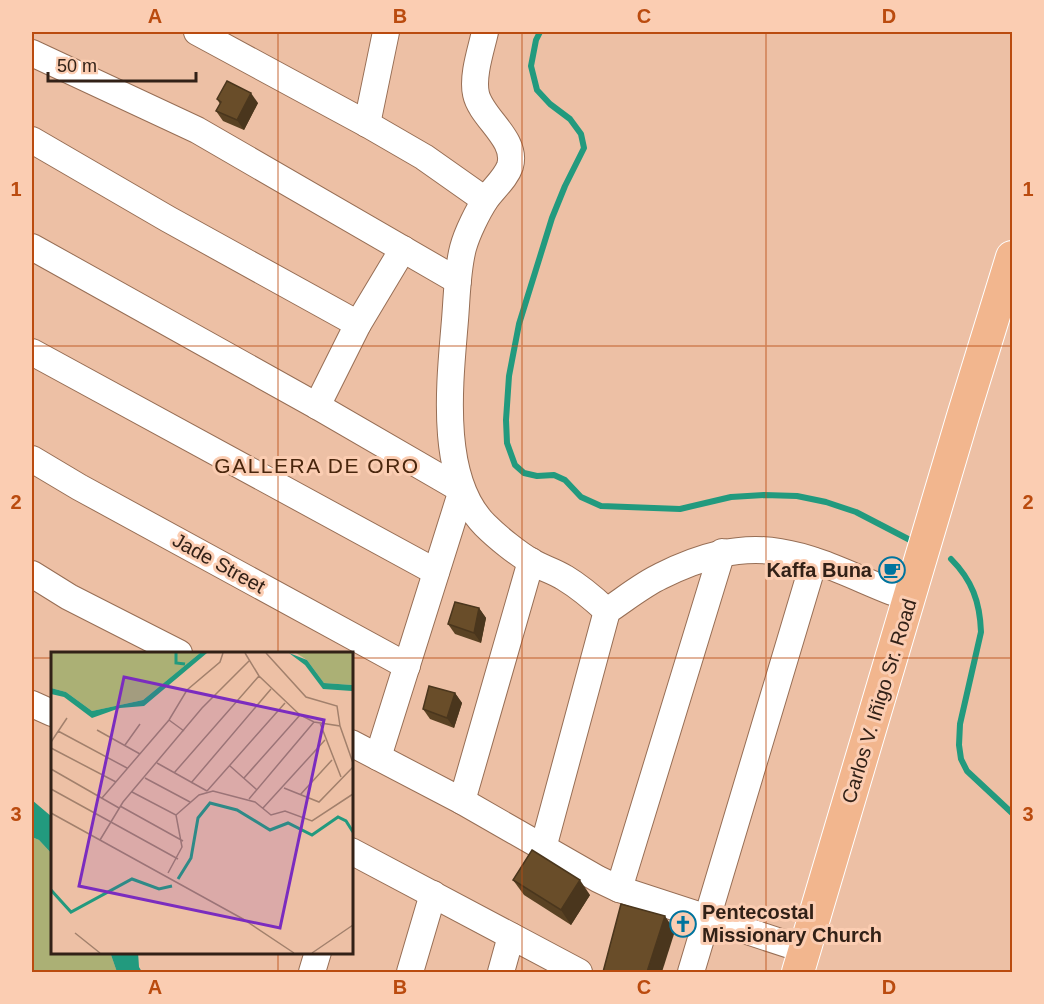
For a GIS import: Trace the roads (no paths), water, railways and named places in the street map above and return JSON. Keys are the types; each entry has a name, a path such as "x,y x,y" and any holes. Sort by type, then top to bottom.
{"main road":[{"name":"Carlos V. Iñigo Sr. Road","path":"801,961 1012,258"}],"street":[{"path":"197,32 424,157 485,200"},
{"path":"485,32 475,79 476,95 482,108 507,143 512,158 506,175 485,200 463,247 450,379 450,419 454,459 462,490 473,511 486,526 531,561 563,577 608,611"},
{"path":"367,124 383,33"},
{"path":"32,53 197,130 458,280"},
{"path":"32,140 168,219 358,324"},
{"path":"32,247 462,490"},
{"path":"317,406 358,324 403,249"},
{"path":"32,352 436,572"},
{"name":"Jade Street","path":"32,459 407,666"},
{"path":"378,757 462,490"},
{"path":"543,848 608,611 660,576 722,552 753,550 780,552 814,561 892,592"},
{"path":"624,899 722,552"},
{"path":"462,801 531,561"},
{"path":"691,972 814,561"},
{"path":"32,574 69,597 177,652"},
{"path":"32,704 51,713"},
{"path":"352,744 462,801 598,879 624,899 708,918 801,961"},
{"path":"352,852 579,972"},
{"path":"410,972 433,894"},
{"path":"501,972 511,936"},
{"path":"312,972 317,953"}],"water":[{"path":"32,800 51,816 51,853 39,840 32,837"},
{"path":"110,953 138,953 139,967 142,972 117,972"}],"waterway":[{"path":"540,32 536,40 531,66 537,90 550,104 570,119 581,134 584,148 552,218 519,324 509,376 506,420 507,443 515,465 524,473 537,476 554,475 565,480 581,497 601,506 680,509 731,497 797,496 856,512 910,540"},
{"path":"951,559 974,592 981,632 960,724 961,759 967,771 1012,813"}],"place":[{"name":"Kaffa Buna","path":"892,570"},
{"name":"Pentecostal Missionary Church","path":"683,924"}],"district":[{"name":"GALLERA DE ORO","path":"317,466"}]}
